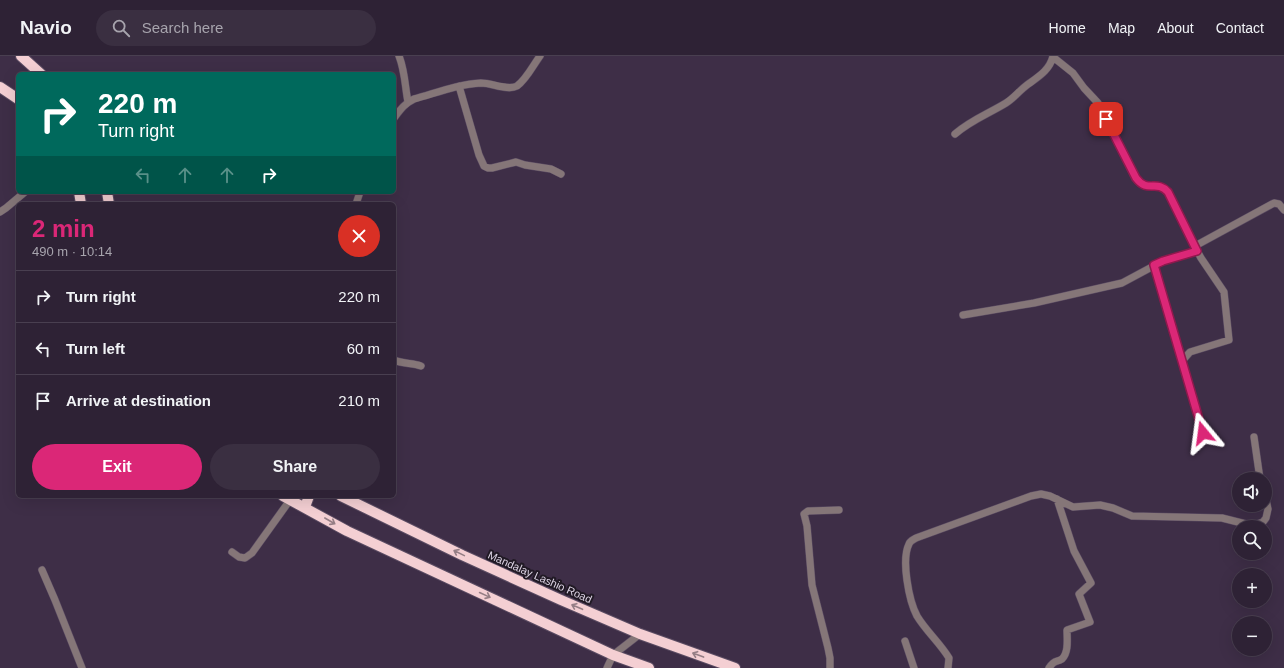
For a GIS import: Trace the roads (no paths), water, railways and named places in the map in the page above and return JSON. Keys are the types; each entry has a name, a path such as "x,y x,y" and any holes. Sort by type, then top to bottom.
{"highway":[{"path":"21,56 39,72"},
{"path":"0,86 16,98"},
{"path":"287,498 346,531 613,655 649,668"},
{"path":"305,507 308,498"},
{"name":"Mandalay Lashio Road","path":"345,498 469,558 561,600 640,634 735,668"}],"street":[{"path":"399,56 403,64 408,102"},
{"path":"396,115 408,102 414,99 459,86 483,83 513,88 521,82 540,56"},
{"path":"955,134 966,124 996,109 1012,98 1041,75 1050,65 1054,57 1073,73 1098,103 1139,183 1144,186 1160,186 1168,192 1196,249 1224,292 1229,340 1190,352 1182,361"},
{"path":"459,86 479,155 484,166 492,168 516,162 550,169 561,174"},
{"path":"0,212 23,194"},
{"path":"963,315 1034,304 1122,283 1154,265 1196,249 1274,203 1279,204 1284,210"},
{"path":"1154,265 1203,433"},
{"path":"396,361 422,366"},
{"path":"1254,437 1259,472"},
{"path":"948,668 949,658 918,618 907,584 906,564 908,548 910,542 916,538 1031,496 1041,494 1050,496 1073,507 1100,505 1113,508 1132,516 1222,518 1250,524 1263,522 1267,512"},
{"path":"232,552 239,557 245,558 252,553 287,498"},
{"path":"1049,668 1053,662 1062,659 1067,649 1067,630 1090,622 1079,594 1091,583 1074,551 1057,499"},
{"path":"830,668 830,658 812,585 807,526 804,514 808,511 839,510"},
{"path":"42,570 82,668"},
{"path":"607,668 613,655 640,634"},
{"path":"905,642 914,668"}]}
